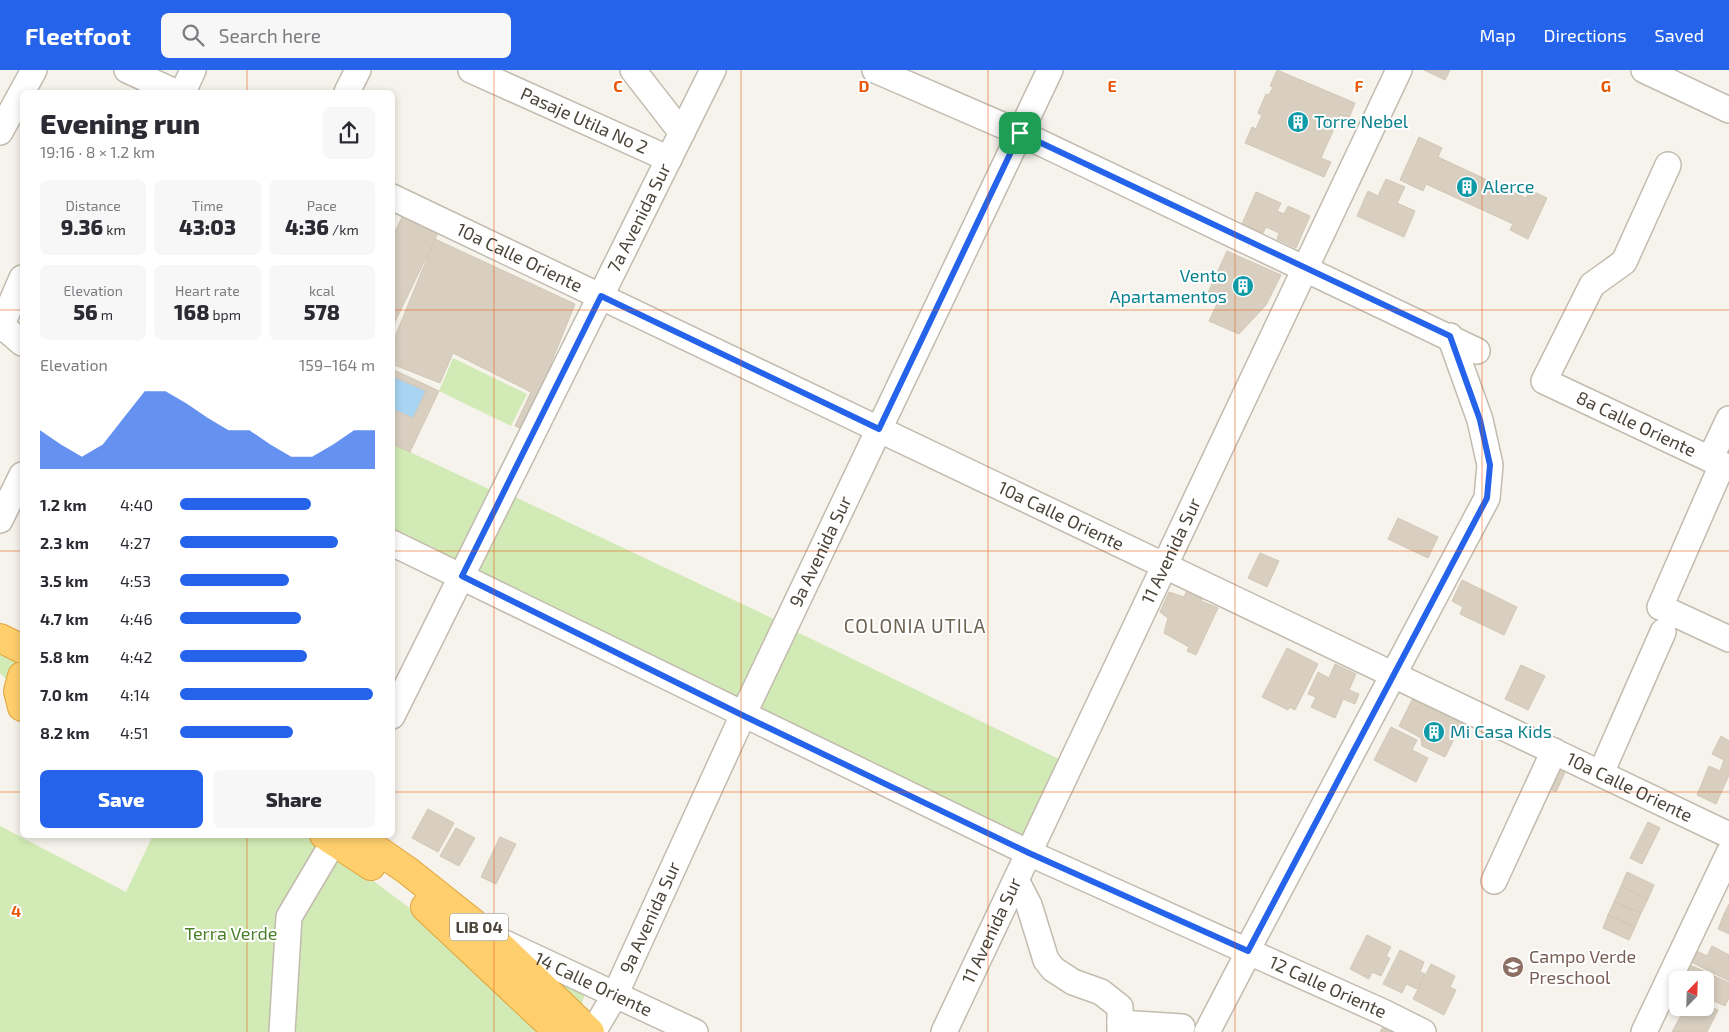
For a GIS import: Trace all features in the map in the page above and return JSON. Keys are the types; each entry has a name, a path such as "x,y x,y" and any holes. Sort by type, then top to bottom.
{"highway":[{"path":"0,638 20,647"},
{"path":"20,684 18,691 20,699"},
{"path":"0,691 20,711"},
{"name":"LIB 04","path":"339,838 440,919 558,1032"},
{"name":"LIB 04","path":"340,838 408,871 491,937 592,1032"}],"street":[{"path":"23,90 34,70"},
{"path":"127,70 170,90"},
{"path":"183,90 193,70"},
{"path":"348,90 358,70"},
{"name":"Pasaje Utila No 2","path":"471,70 669,159"},
{"path":"634,70 682,133"},
{"name":"7a Avenida Sur","path":"395,710 713,70"},
{"path":"874,70 1020,133 1450,336 1477,351"},
{"name":"9a Avenida Sur","path":"592,1032 615,994 742,715 1050,70"},
{"name":"11 Avenida Sur","path":"944,1032 1399,70"},
{"path":"1644,70 1729,110"},
{"path":"0,132 20,96"},
{"name":"8a Calle Oriente","path":"1668,165 1624,262 1592,285 1544,381 1721,464"},
{"name":"10a Calle Oriente","path":"395,197 1729,835"},
{"path":"20,283 1,326 20,341"},
{"path":"1207,1032 1393,674 1487,498 1490,465 1480,420 1450,336"},
{"path":"1729,419 1721,464 1660,607 1729,639"},
{"path":"0,520 20,479"},
{"name":"12 Calle Oriente","path":"395,544 742,715 1029,853 1423,1032"},
{"path":"1601,774 1664,632"},
{"path":"1494,881 1554,751"},
{"path":"282,1032 289,917 337,838"},
{"path":"1644,1032 1729,853"},
{"path":"1016,880 1029,905 1046,960 1053,969 1073,982 1101,992 1120,1007 1120,1028 1182,1027"},
{"name":"14 Calle Oriente","path":"491,937 695,1032"}],"green space":[{"path":"453,358 527,394 511,426 439,391"},
{"path":"395,445 497,493 461,567 395,536"},
{"path":"513,496 776,620 737,703 473,573"},
{"path":"795,631 1063,761 1024,840 757,709"},
{"path":"0,646 20,661 20,665 8,681 0,673"},
{"name":"Terra Verde","path":"0,826 126,892 152,838 316,838 435,927 541,1032 0,1032"},
{"path":"544,967 586,991 578,1015"}],"water":[{"path":"395,377 426,391 413,418 395,410"}],"building":[{"name":"Torre Nebel","path":"1277,70 1355,103 1349,118 1340,115 1321,158 1331,162 1324,177 1245,143 1252,127 1256,129 1262,115 1258,113 1266,94 1269,95 1273,87 1270,86"},
{"path":"1424,70 1450,70 1445,80"},
{"name":"Alerce","path":"1419,137 1442,148 1438,157 1526,198 1530,190 1547,198 1528,239 1510,230 1513,224 1426,184 1423,191 1400,180"},
{"path":"1386,179 1405,187 1397,203 1415,211 1404,237 1357,216 1368,191 1378,196"},
{"path":"1256,192 1281,203 1277,211 1284,214 1288,206 1310,216 1296,248 1277,239 1279,233 1266,227 1263,233 1242,224"},
{"path":"405,211 441,227 395,322 395,232"},
{"path":"435,239 575,304 524,430 515,426 531,392 453,353 440,383 395,365 395,337"},
{"name":"Vento Apartamentos","path":"1227,251 1281,275 1266,305 1239,334 1209,321 1218,302 1206,297"},
{"path":"395,370 439,391 410,452 395,445 395,410 413,418 426,391 395,377"},
{"path":"1398,518 1438,537 1428,558 1388,539"},
{"path":"1260,553 1279,561 1267,587 1248,578"},
{"path":"1462,580 1517,607 1504,635 1460,614 1463,607 1452,601"},
{"path":"1188,588 1204,595 1201,601 1218,608 1196,655 1187,651 1189,647 1164,633 1168,618 1160,612 1169,592 1184,597"},
{"path":"1287,648 1318,664 1295,710 1289,707 1288,710 1262,697"},
{"path":"1335,664 1356,674 1349,690 1359,694 1355,704 1343,699 1335,718 1311,707 1316,697 1308,694 1318,672 1329,678"},
{"path":"1521,665 1545,676 1528,710 1505,699"},
{"name":"Mi Casa Kids","path":"1413,698 1462,723 1445,757 1422,746 1421,738 1399,726"},
{"path":"1391,727 1417,740 1412,750 1428,758 1416,782 1374,760"},
{"path":"1721,736 1729,741 1729,775 1716,804 1697,795 1709,766 1720,771 1724,760 1712,754"},
{"path":"1554,762 1567,768 1556,792 1544,786"},
{"path":"428,809 454,823 438,852 412,838"},
{"path":"1648,822 1660,828 1642,864 1630,858"},
{"path":"456,828 475,838 459,866 440,856"},
{"path":"500,837 516,844 496,884 481,877"},
{"path":"1627,872 1654,885 1648,899 1621,886"},
{"path":"1621,886 1648,899 1641,913 1614,902"},
{"path":"1614,902 1641,913 1635,927 1608,915"},
{"path":"1729,904 1729,917 1724,914"},
{"path":"1724,914 1729,917 1729,934 1718,929"},
{"path":"1608,915 1635,927 1629,940 1603,928"},
{"path":"1367,935 1391,947 1386,956 1390,958 1381,976 1372,972 1369,979 1350,969"},
{"path":"1712,946 1729,955 1729,981 1714,974 1714,971 1709,971 1691,962 1697,951 1707,956"},
{"path":"1400,950 1424,962 1420,972 1425,974 1417,989 1406,984 1402,993 1383,984"},
{"path":"1686,963 1703,971 1683,971"},
{"path":"1431,964 1455,976 1450,987 1456,990 1444,1015 1413,999"},
{"path":"1714,976 1729,983 1729,998 1725,1006 1714,1001"},
{"path":"1714,1008 1718,1010 1707,1032 1672,1032 1681,1016 1714,1016"},
{"path":"1383,1027 1393,1032 1380,1032"}],"place":[{"name":"Torre Nebel","path":"1298,122"},
{"name":"Alerce","path":"1467,187"},
{"name":"Vento Apartamentos","path":"1243,286"},
{"name":"Mi Casa Kids","path":"1434,732"},
{"name":"Campo Verde Preschool","path":"1513,967"}],"district":[{"name":"COLONIA UTILA","path":"915,626"}],"route":[{"path":"1020,133 1450,336 1480,420 1490,465 1487,498 1248,951 1029,853 742,715 462,576 601,296 879,429 1020,133"}]}
